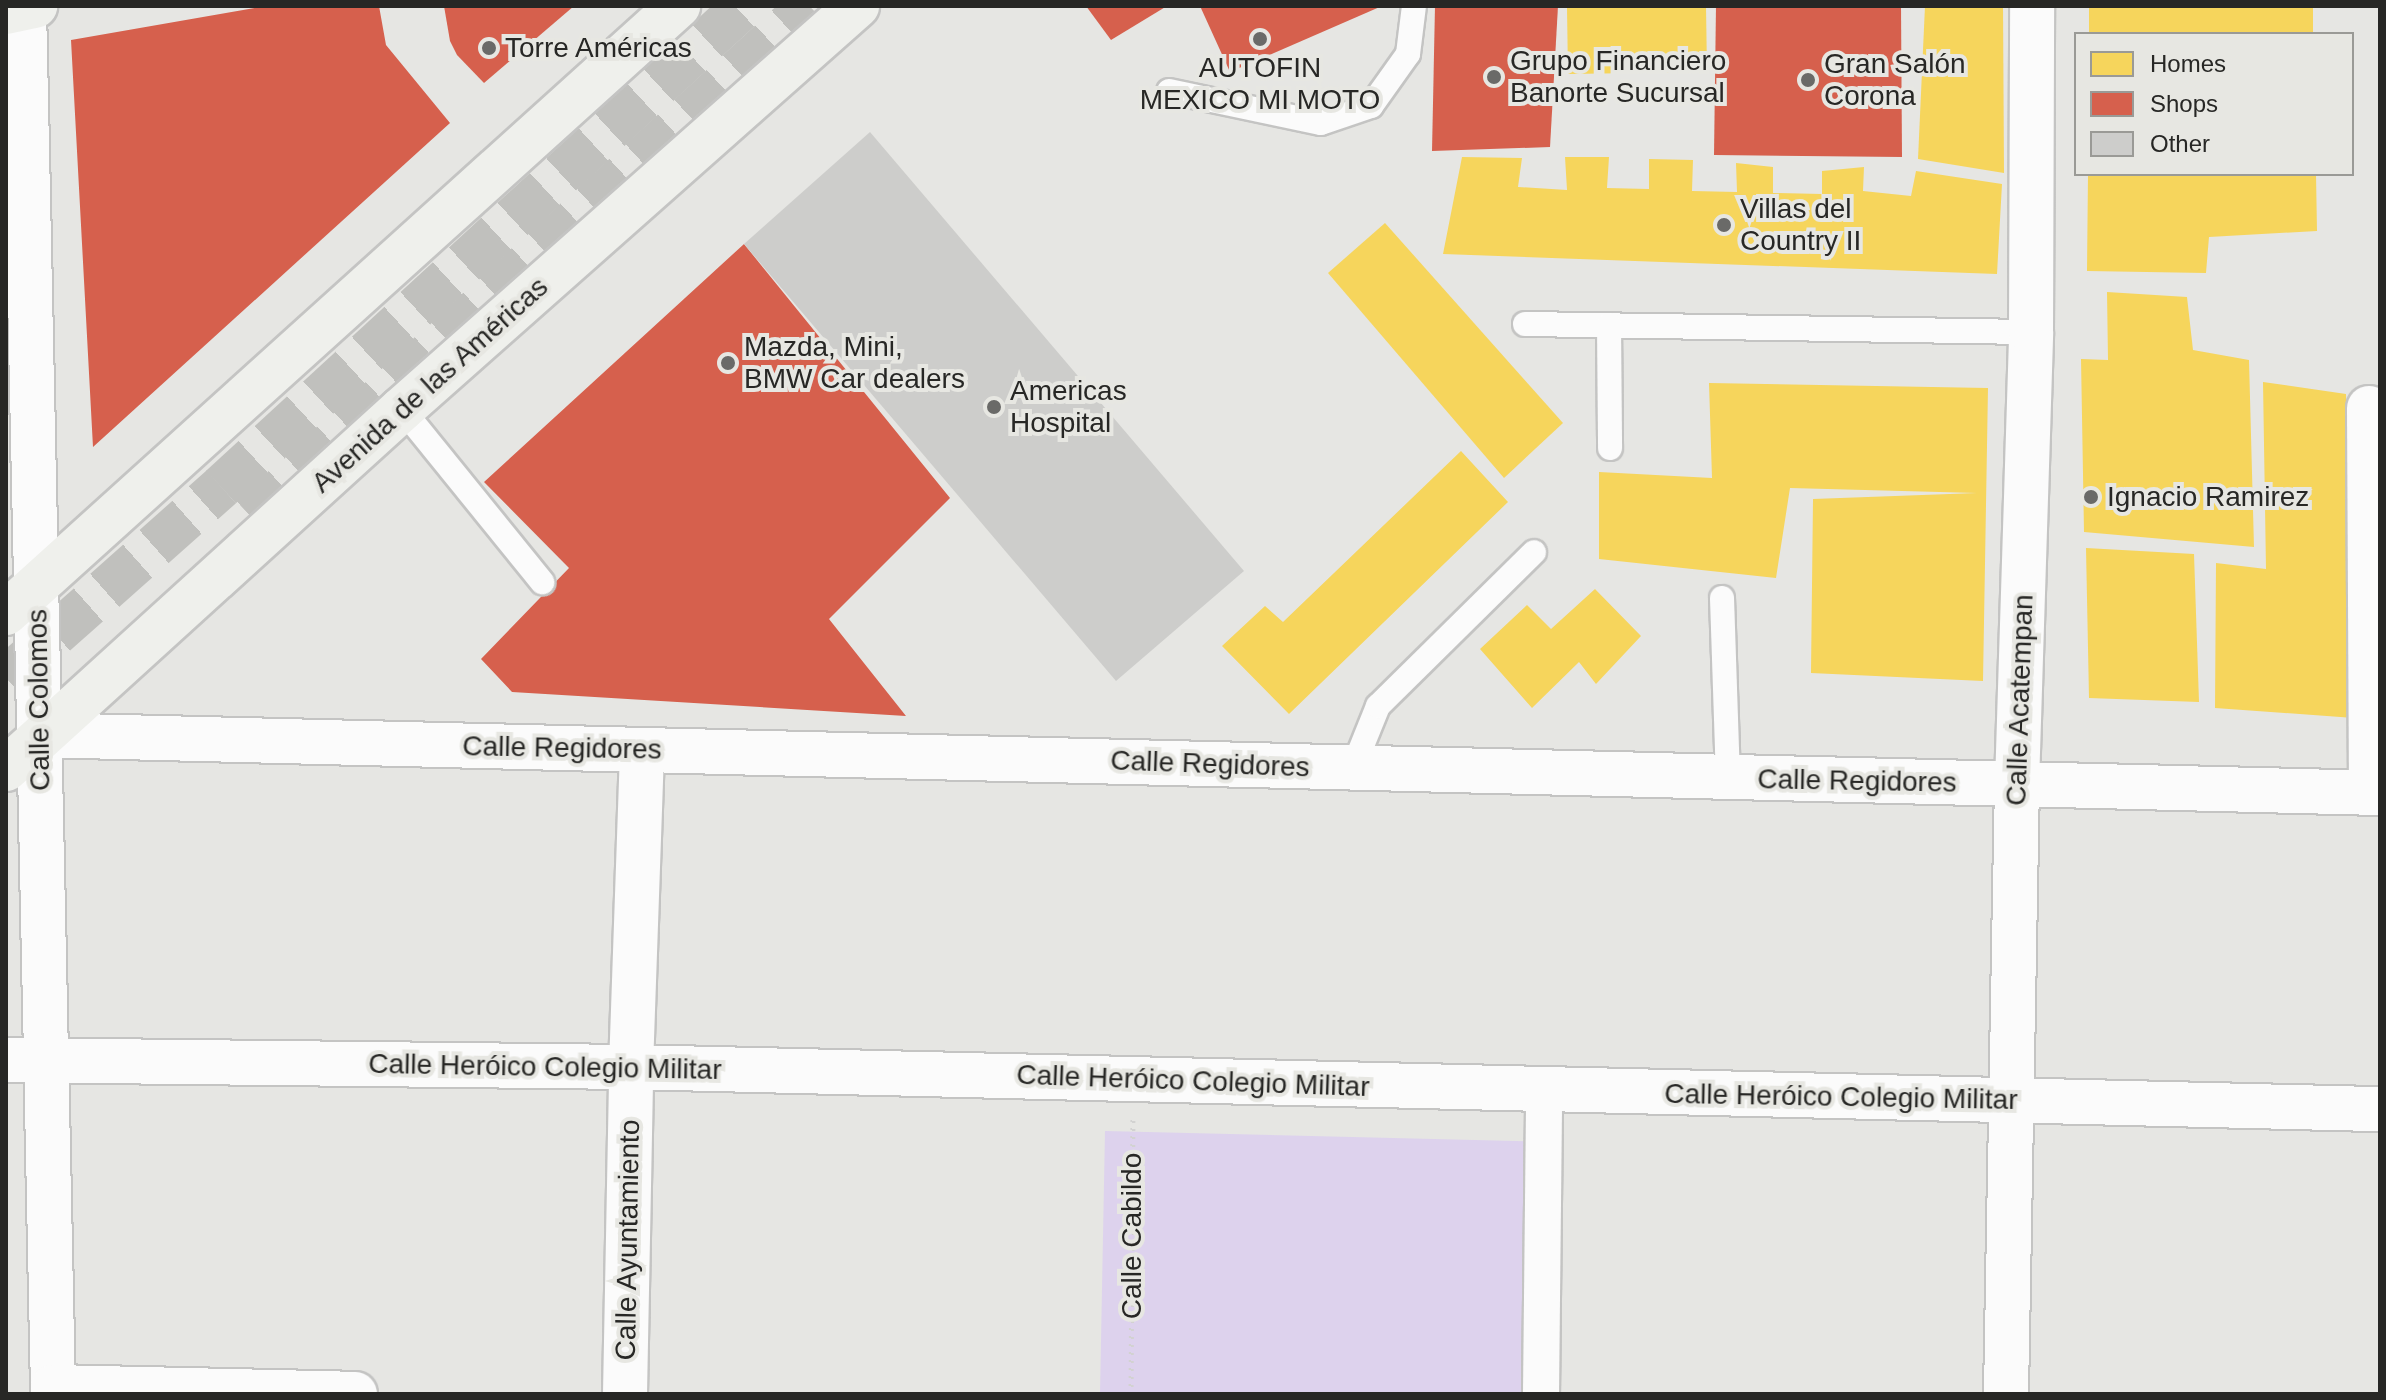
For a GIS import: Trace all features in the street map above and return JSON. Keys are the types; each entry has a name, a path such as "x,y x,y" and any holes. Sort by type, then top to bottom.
{"main road":[{"path":"21,600 678,6"},
{"name":"Avenida de las Américas","path":"6,769 39,735 402,409 857,6"}],"street":[{"name":"Calle Acatempan","path":"2006,1394 2017,784 2031,332 2032,6"},
{"name":"Calle Colomos","path":"22,8 21,600 39,735 26,1062 53,1390"},
{"path":"2369,408 2375,793"},
{"name":"Calle Regidores","path":"39,735 2375,793"},
{"name":"Calle Ayuntamiento","path":"625,1394 631,1067 642,750"},
{"name":"Calle Heróico Colegio Militar","path":"26,1062 631,1067 2380,1109"},
{"path":"1541,1394 1544,1091"},
{"path":"53,1390 355,1394"}],"lane":[{"path":"1169,91 1321,123 1371,106 1408,54 1414,6"},
{"path":"1525,324 2031,332"},
{"path":"1609,325 1610,448"},
{"path":"402,409 542,582"},
{"path":"1353,768 1378,706 1534,552"},
{"path":"1722,598 1728,777"}],"path":[{"name":"Calle Cabildo","path":"1131,1394 1133,1079"}],"shaded area":[{"path":"1105,1131 1557,1142 1552,1394 1100,1394"}],"building: Homes":[{"path":"1706,6 1707,72 1568,74 1567,8"},
{"path":"1925,6 2003,6 2004,173 1918,159"},
{"path":"2089,6 2313,6 2313,32 2089,32"},
{"name":"Villas del Country II","path":"1462,157 1522,158 1518,187 1567,190 1565,157 1609,157 1607,188 1649,189 1649,159 1693,160 1692,191 1737,192 1736,163 1773,167 1773,193 1822,194 1822,171 1864,167 1863,191 1911,196 1916,171 2002,184 1997,274 1443,254"},
{"path":"2088,176 2316,176 2317,231 2209,237 2206,273 2087,271"},
{"path":"1385,223 1563,423 1504,478 1328,273"},
{"path":"2107,292 2187,297 2193,350 2249,360 2254,547 2084,532 2081,359 2108,360"},
{"path":"2263,382 2346,394 2354,718 2215,708 2216,563 2266,569"},
{"path":"1709,383 1988,388 1983,681 1811,673 1813,499 1977,493 1790,488 1776,578 1599,559 1599,472 1712,478"},
{"path":"1461,451 1508,502 1289,714 1222,646 1265,606 1283,622"},
{"path":"2086,548 2194,554 2199,702 2089,698"},
{"path":"1595,589 1641,636 1596,684 1579,662 1532,708 1480,649 1527,605 1551,629"}],"building: Shops":[{"path":"266,6 379,6 386,45 450,123 93,447 71,40"},
{"name":"Torre Américas","path":"444,6 574,6 484,83 457,55 450,41"},
{"name":"AUTOFIN MEXICO MI MOTO","path":"1086,6 1167,6 1111,40"},
{"name":"AUTOFIN MEXICO MI MOTO","path":"1200,6 1382,6 1230,72"},
{"name":"Grupo Financiero Banorte Sucursal","path":"1435,6 1558,6 1550,147 1432,151"},
{"name":"Gran Salón Corona","path":"1716,6 1901,6 1902,157 1714,155"},
{"name":"Mazda, Mini, BMW Car dealers","path":"744,244 950,498 829,619 906,716 512,692 481,659 569,568 484,482"}],"building: Other":[{"name":"Americas Hospital","path":"870,132 1244,571 1116,681 744,244"}],"tunnel":[{"path":"6,678 221,487 744,6"},
{"path":"251,517 809,6"}],"place":[{"name":"AUTOFIN MEXICO MI MOTO","path":"1260,39"},
{"name":"Torre Américas","path":"489,48"},
{"name":"Grupo Financiero Banorte Sucursal","path":"1494,77"},
{"name":"Gran Salón Corona","path":"1808,80"},
{"name":"Villas del Country II","path":"1724,225"},
{"name":"Mazda, Mini, BMW Car dealers","path":"728,363"},
{"name":"Americas Hospital","path":"994,407"},
{"name":"Ignacio Ramirez","path":"2091,497"}]}
